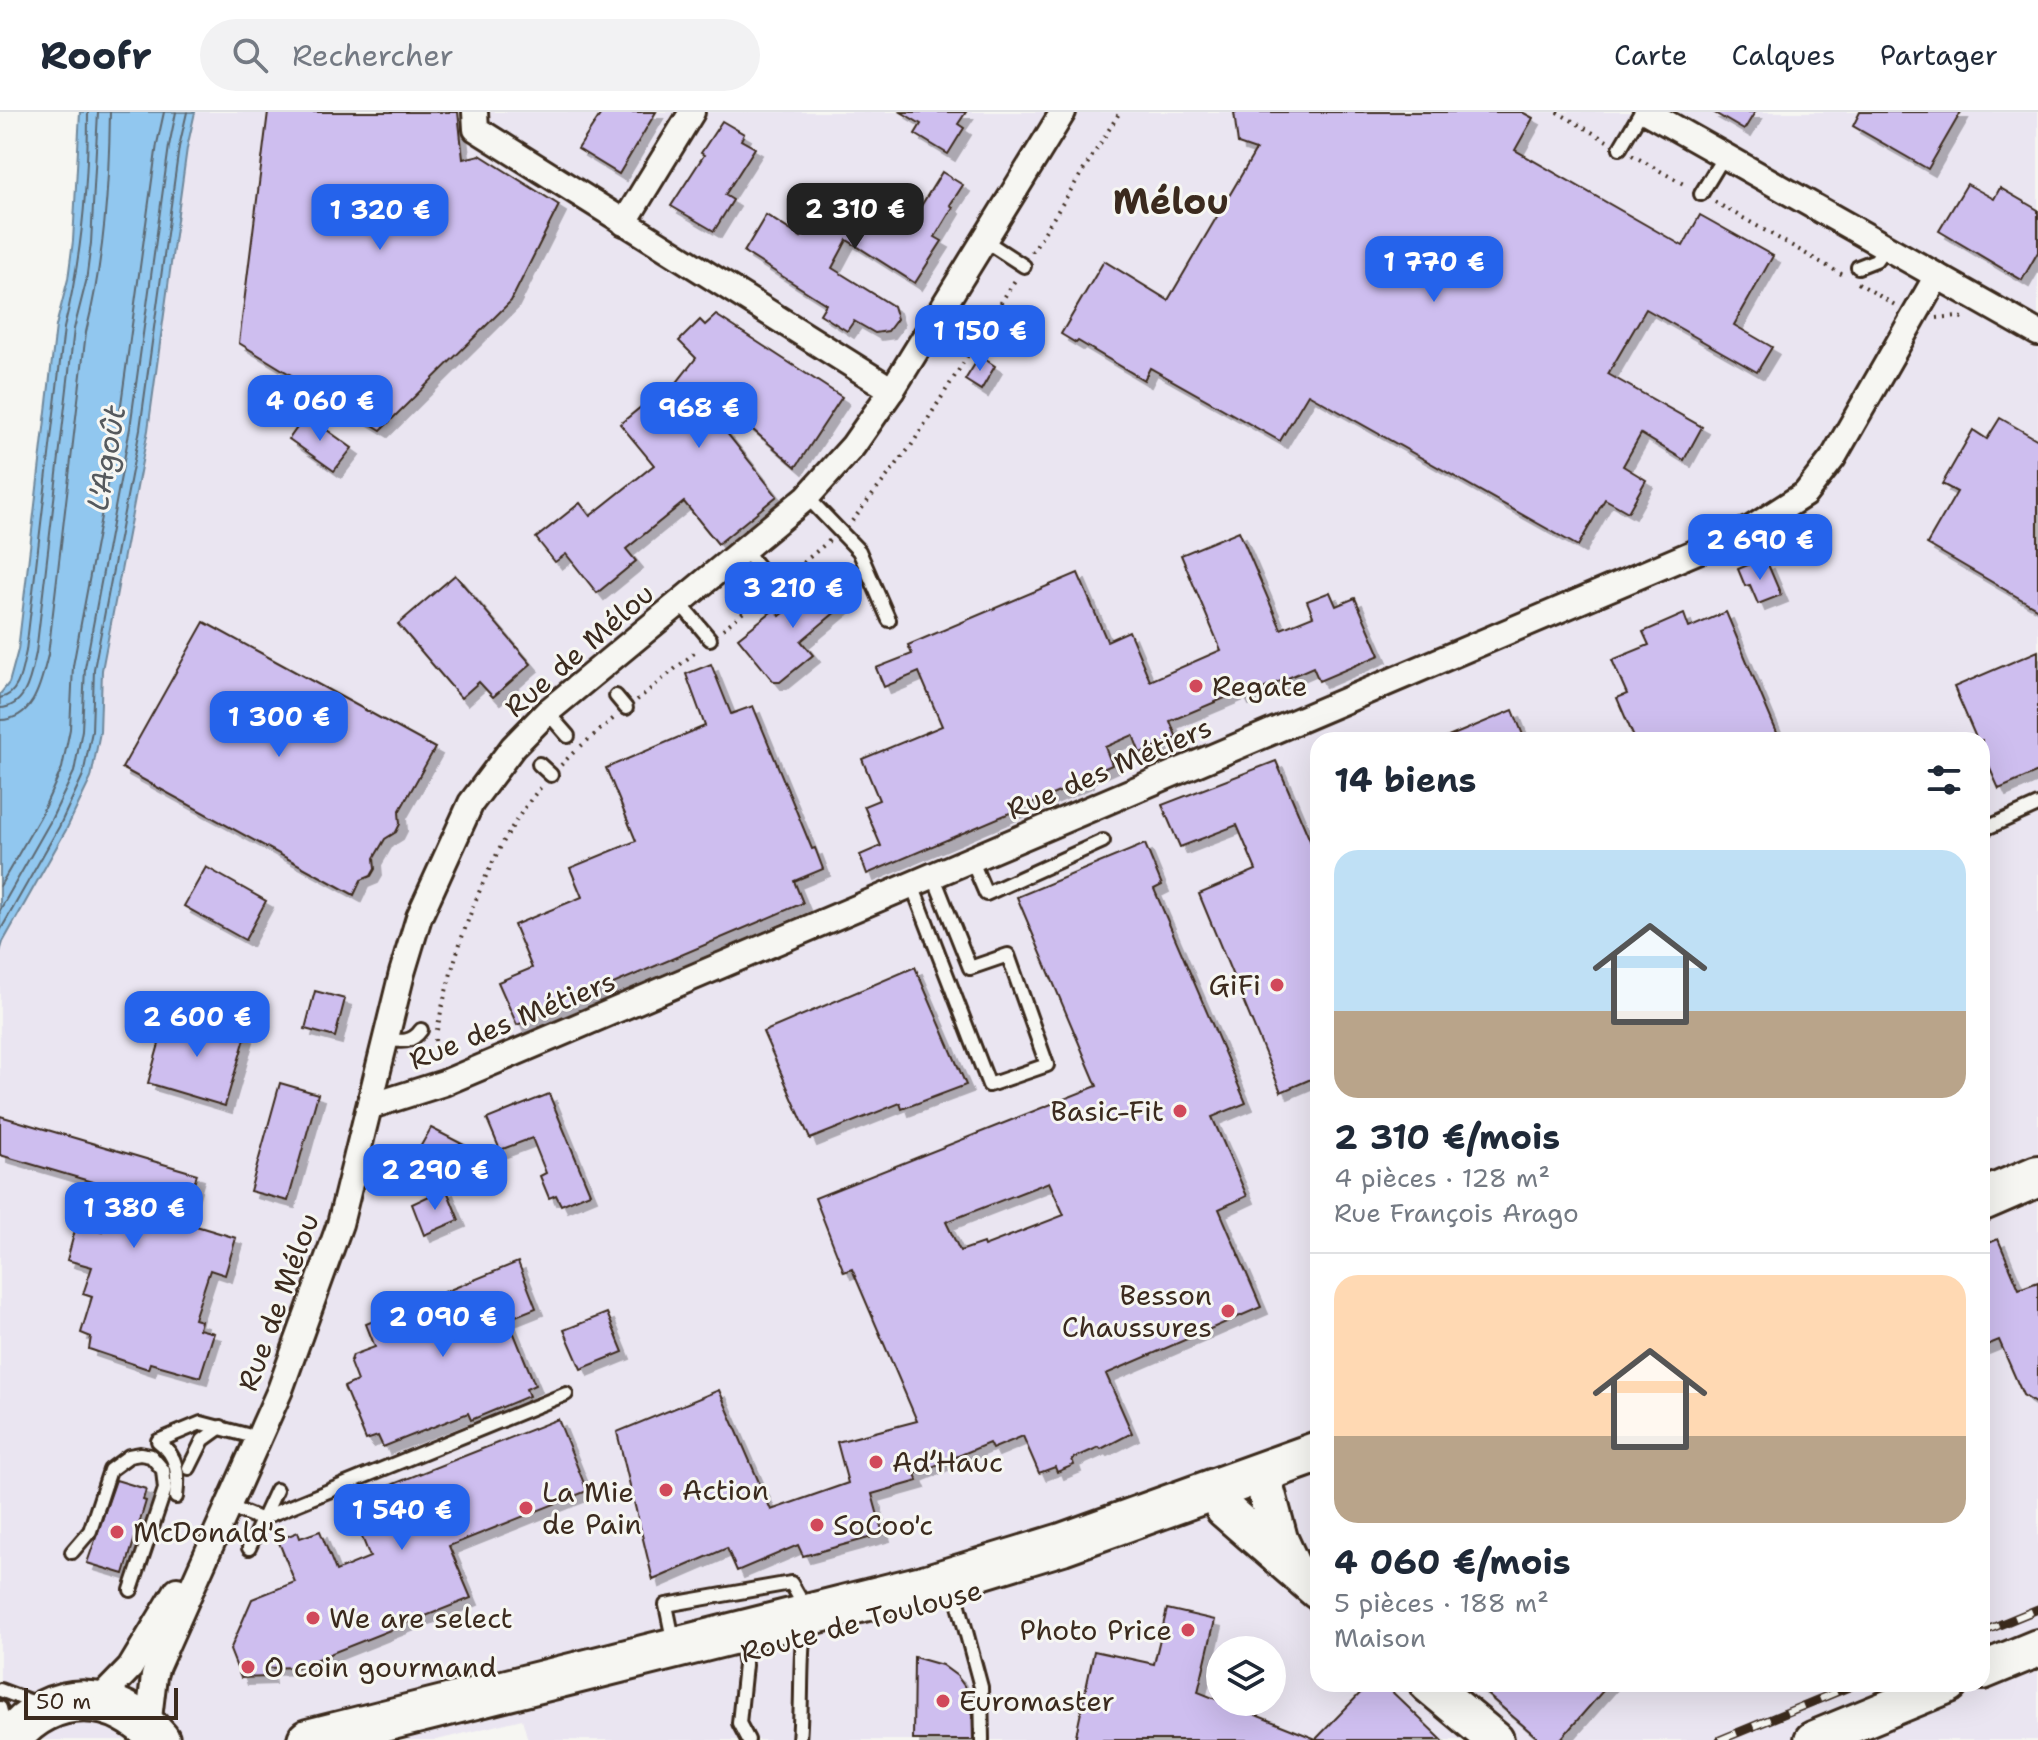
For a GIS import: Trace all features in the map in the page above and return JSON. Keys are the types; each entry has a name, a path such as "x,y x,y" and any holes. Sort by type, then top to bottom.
{"main road":[{"path":"1990,1174 2038,1153"},
{"path":"1990,1197 2038,1176"},
{"path":"308,1740 675,1647 806,1627 1056,1546 1310,1455"},
{"name":"Route de Toulouse","path":"397,1740 610,1682 743,1652 806,1627 875,1622 1084,1560 1310,1477"},
{"path":"1267,1494 1279,1539 1306,1580"},
{"path":"1224,1509 1306,1580"},
{"path":"1990,1668 2038,1648"},
{"path":"1438,1692 1495,1740"},
{"path":"1813,1740 1930,1692"},
{"path":"8,1740 32,1718 51,1707 73,1701 97,1702 124,1710 154,1734"}],"street":[{"path":"475,112 476,129 892,390"},
{"path":"624,223 692,112"},
{"name":"Rue de Mélou","path":"154,1734 154,1676 280,1390 340,1224 402,973 419,917 471,803 513,747 547,712 807,497 853,446 892,390 1063,112"},
{"path":"1644,112 2038,333"},
{"name":"Rue des Métiers","path":"371,1106 426,1090 1752,528 1805,494 1833,458 1937,276"},
{"name":"Rue de Mélou","path":"97,1702 130,1668 228,1506"}],"lane":[{"path":"1620,148 1644,112"},
{"path":"1701,194 1724,156"},
{"path":"984,240 1024,266"},
{"path":"1858,267 1876,260 1885,247"},
{"path":"807,497 859,551 889,620"},
{"path":"744,549 774,587"},
{"path":"680,603 710,639"},
{"path":"616,696 626,708"},
{"path":"547,712 568,736"},
{"path":"539,764 551,775"},
{"path":"1990,826 2038,805"},
{"path":"971,859 986,894 1103,841"},
{"path":"922,880 970,968 1008,955 1047,1065 989,1085 922,880"},
{"path":"386,1039 400,1042 412,1040 421,1030"},
{"path":"228,1506 260,1519 566,1394"},
{"path":"176,1497 177,1465 166,1446 158,1441 201,1423 258,1438"},
{"path":"189,1468 203,1440 221,1427"},
{"path":"72,1552 90,1531 110,1470 129,1456 151,1456 163,1470 165,1489 131,1590"},
{"path":"249,1548 276,1490"},
{"path":"957,1598 981,1687 982,1740"},
{"path":"799,1740 802,1707 799,1668 806,1627"},
{"path":"743,1652 745,1665 739,1723 748,1740"},
{"path":"0,1690 51,1707"},
{"path":"0,1708 8,1740"}],"path":[{"path":"1557,112 1900,307"},
{"path":"1934,319 1957,316 1973,322"},
{"path":"413,1050 422,1058 437,1058"}],"shaded area":[{"path":"195,112 2038,112 2038,1740 528,1740 522,1719 437,1740 0,1740 0,952 91,778 100,732 102,670 148,430 187,148"}],"water":[{"name":"L'Agoût","path":"80,112 195,112 187,148 148,430 102,670 100,732 91,778 0,952 0,694 9,683 18,650 56,326 68,279 73,241"}],"building":[{"path":"268,112 458,112 463,159 480,155 559,205 511,301 381,430 239,343"},
{"path":"602,112 656,112 619,174 578,149"},
{"path":"901,112 966,112 958,124 964,128 948,154 915,134 921,124"},
{"path":"1234,112 1522,112 1533,118 1515,150 1683,246 1700,215 1773,256 1734,325 1772,347 1757,372 1646,309 1608,374 1702,427 1684,460 1641,434 1623,466 1646,480 1628,512 1605,499 1578,546 1308,394 1280,441 1150,368 1144,380 1061,334 1104,261 1168,300 1256,150 1238,144"},
{"path":"1713,112 1755,112 1744,130"},
{"path":"1860,112 1961,112 1928,169 1853,126"},
{"path":"722,121 744,134 741,140 755,148 725,195 733,200 714,231 671,206"},
{"path":"942,172 963,185 935,237 942,241 915,283 847,240 832,268 893,306 897,319 888,331 875,333 854,321 847,331 820,314 826,304 744,252 766,215 801,237 833,185 881,215 887,207 911,222"},
{"path":"1967,184 1994,199 2000,188 2038,210 2038,252 2022,280 1939,231"},
{"path":"716,315 842,397 796,467 702,386 695,393 777,496 718,544 684,502 626,549 636,561 597,593 566,554 555,562 536,538 580,503 590,516 654,465 620,424 663,389 667,395 696,358 679,341 700,320 705,325"},
{"path":"980,356 995,366 981,390 965,380"},
{"path":"306,415 352,448 334,471 289,439"},
{"path":"2000,418 2038,440 2038,609 1927,544 1957,492 1942,484 1973,430 1987,439"},
{"path":"1239,531 1281,629 1313,616 1307,601 1330,592 1336,606 1355,598 1380,655 1319,681 1313,667 1242,698 1239,692 1170,721 1177,738 1140,753 1133,735 1105,747 1112,765 1087,776 1087,780 867,874 860,855 881,846 864,806 879,800 862,759 942,726 919,672 884,687 876,668 912,654 908,645 1078,573 1107,641 1129,631 1150,681 1221,650 1181,555"},
{"path":"1755,562 1757,566 1767,562 1781,595 1758,604 1750,585 1745,586 1738,569"},
{"path":"831,574 851,599 801,641 813,655 780,682 774,682 738,638 775,609 780,616"},
{"path":"455,575 531,664 493,697 479,682 461,698 398,624"},
{"path":"1726,612 1777,732 1632,732 1617,698 1627,694 1612,660 1649,645 1643,632 1684,614 1689,628"},
{"path":"204,622 435,748 399,812 400,824 396,832 385,839 374,858 375,869 371,876 361,880 354,895 122,768"},
{"path":"2038,651 2038,772 1999,789 1990,769 1990,732 1974,732 1954,687"},
{"path":"711,664 731,714 753,706 823,869 794,881 803,903 517,1025 498,982 532,968 514,925 582,897 570,868 636,841 606,768 705,726 686,674"},
{"path":"1513,710 1522,732 1460,732"},
{"name":"GiFi","path":"1276,761 1310,840 1310,1079 1281,1092 1199,894 1256,870 1237,825 1180,847 1162,805"},
{"path":"1145,844 1162,885 1154,889 1246,1103 1212,1117 1247,1196 1219,1209 1261,1307 1106,1374 1132,1433 1072,1459 1074,1465 1057,1472 1055,1467 1039,1473 1023,1436 992,1449 989,1443 915,1474 918,1481 872,1494 883,1534 803,1556 798,1545 737,1571 727,1548 653,1580 617,1432 719,1390 771,1510 848,1483 837,1442 917,1421 852,1269 844,1272 815,1198 1097,1086 1017,897","holes":["1049,1182 1064,1215 984,1246 983,1243 960,1251 946,1222"]},
{"path":"206,867 266,901 245,940 184,906"},
{"path":"915,967 966,1085 902,1109 900,1103 810,1139 763,1032"},
{"path":"315,991 345,999 335,1037 305,1029"},
{"path":"168,1012 246,1035 225,1106 148,1083"},
{"path":"280,1083 318,1094 288,1201 250,1191"},
{"path":"549,1094 590,1193 561,1205 556,1195 549,1198 540,1176 546,1173 532,1138 500,1150 487,1119"},
{"path":"0,1116 197,1174 183,1222 236,1238 225,1275 210,1270 194,1319 201,1321 199,1329 214,1333 200,1377 150,1363 148,1369 89,1349 91,1337 81,1333 92,1297 83,1294 92,1267 67,1260 77,1223 102,1231 113,1188 0,1155"},
{"path":"431,1128 468,1147 457,1169 419,1149"},
{"path":"446,1188 459,1220 424,1235 412,1204"},
{"path":"1998,1239 2019,1289 2038,1282 2038,1405 2023,1395 1999,1340 1990,1344 1990,1242"},
{"path":"518,1262 536,1308 508,1319 535,1385 526,1389 529,1396 471,1420 468,1413 383,1447 378,1436 366,1440 344,1387 357,1381 350,1363 353,1355 375,1347 366,1324"},
{"path":"607,1313 623,1352 581,1369 564,1330"},
{"path":"558,1419 587,1491 449,1546 471,1598 297,1667 267,1668 268,1677 241,1678 230,1650 252,1599 295,1582 278,1540 298,1532 300,1538 320,1531 336,1571 370,1557 348,1502"},
{"name":"McDonald's","path":"116,1480 146,1489 143,1500 146,1501 124,1574 87,1563"},
{"path":"1167,1609 1215,1620 1211,1636 1206,1636 1206,1658 1198,1692 1206,1695 1206,1716 1258,1716 1316,1739 1361,1692 1392,1692 1442,1740 1075,1740 1094,1651 1154,1664"},
{"name":"Euromaster","path":"914,1657 942,1665 957,1676 967,1690 972,1702 973,1740 913,1740"},
{"path":"1484,1692 1602,1692 1560,1740 1540,1740"}],"railway":[{"path":"1990,1629 2038,1609"},
{"path":"1720,1740 1837,1692"}],"place":[{"name":"Regate","path":"1196,686"},
{"name":"GiFi","path":"1277,985"},
{"name":"Basic-Fit","path":"1180,1111"},
{"name":"Besson Chaussures","path":"1228,1311"},
{"name":"Ad’Hauc","path":"876,1462"},
{"name":"Action","path":"666,1490"},
{"name":"La Mie de Pain","path":"526,1508"},
{"name":"SoCoo'c","path":"817,1525"},
{"name":"McDonald's","path":"117,1532"},
{"name":"We are select","path":"313,1618"},
{"name":"Photo Price","path":"1188,1630"},
{"name":"O coin gourmand","path":"248,1667"},
{"name":"Euromaster","path":"943,1701"}],"district":[{"name":"Mélou","path":"1171,201"}]}
